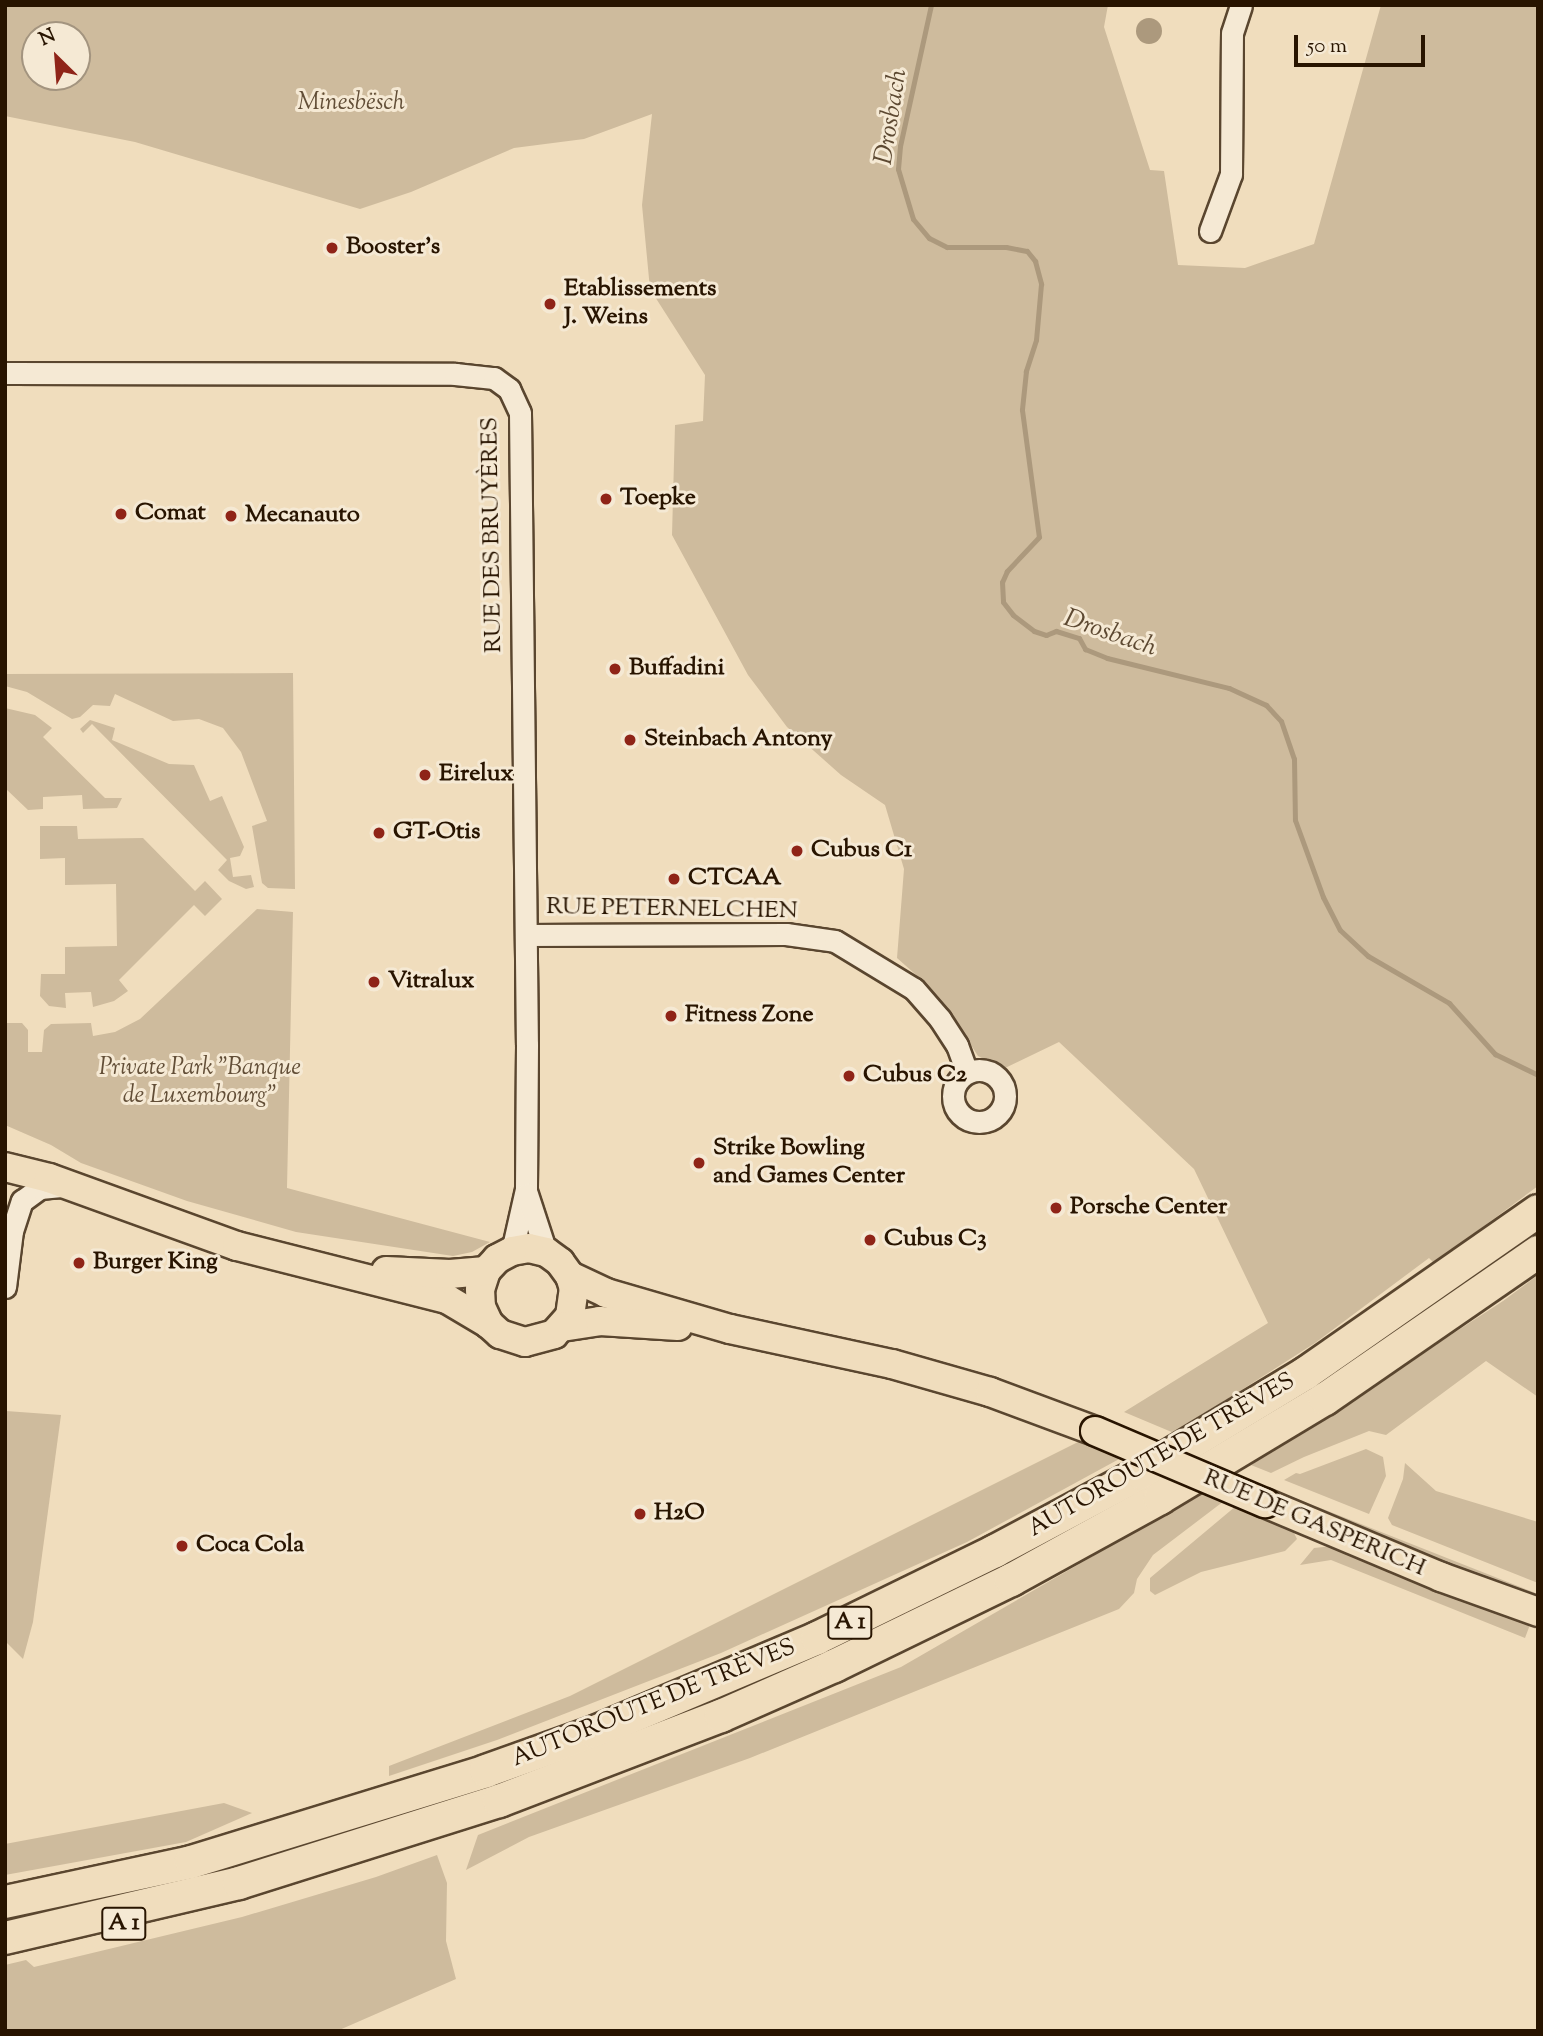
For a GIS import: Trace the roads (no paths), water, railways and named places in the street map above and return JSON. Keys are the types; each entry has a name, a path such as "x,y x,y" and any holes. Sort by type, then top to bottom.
{"highway":[{"name":"AUTOROUTE DE TRÈVES","path":"5,1902 191,1862 486,1771 595,1732 817,1638 995,1551 1141,1473 1306,1373 1538,1211"},
{"name":"AUTOROUTE DE TRÈVES","path":"5,1938 239,1883 499,1801 721,1716 928,1622 1160,1498 1325,1399 1532,1256"},
{"name":"A 1","path":"5,1953 107,1930 239,1883"}],"main road":[{"path":"5,1157 59,1182"},
{"path":"5,1167 59,1182 237,1246 447,1298 500,1334 525,1342 545,1339 562,1327 574,1303 570,1276 560,1262 546,1252 529,1248 512,1251 497,1259 486,1271 480,1289 481,1307 489,1324"},
{"path":"328,1268 450,1274 486,1271"},
{"name":"RUE DE GASPERICH","path":"570,1276 606,1293 730,1329 904,1368 990,1392 1095,1432 1441,1577 1538,1612"},
{"name":"RUE DE GASPERICH","path":"562,1327 600,1321 730,1329"}],"street":[{"path":"1210,231 1231,174 1232,33 1241,5"},
{"name":"RUE DES BRUYÈRES","path":"5,373 455,374 494,378 509,390 520,413 526,1189"},
{"name":"RUE PETERNELCHEN","path":"526,935 786,934 835,942 914,989 940,1019 957,1045 967,1072"},
{"path":"5,1284 8,1245 22,1201 40,1188 59,1182"},
{"path":"512,1251 526,1189"},
{"path":"526,1189 546,1252"}],"waterway":[{"name":"Drosbach","path":"931,5 900,146 898,169 913,219 929,238 947,247 1006,247 1027,251 1035,261 1041,284 1036,340 1026,371 1022,410 1039,537 1007,571 1002,582 1003,602 1013,615 1034,631 1046,635 1056,631 1079,638 1085,649 1107,658 1229,688 1266,705 1281,721 1294,759 1295,820 1323,897 1340,930 1368,956 1449,1003 1495,1054 1538,1075"}],"place":[{"name":"Booster's","path":"332,248"},
{"name":"Etablissements J. Weins","path":"550,304"},
{"name":"Toepke","path":"606,499"},
{"name":"Comat","path":"121,514"},
{"name":"Mecanauto","path":"231,516"},
{"name":"Buffadini","path":"615,669"},
{"name":"Steinbach Antony","path":"630,740"},
{"name":"Eirelux","path":"425,775"},
{"name":"GT-Otis","path":"379,833"},
{"name":"Cubus C1","path":"797,851"},
{"name":"CTCAA","path":"674,879"},
{"name":"Vitralux","path":"374,982"},
{"name":"Fitness Zone","path":"671,1016"},
{"name":"Cubus C2","path":"849,1076"},
{"name":"Strike Bowling and Games Center","path":"699,1163"},
{"name":"Porsche Center","path":"1056,1208"},
{"name":"Cubus C3","path":"870,1240"},
{"name":"Burger King","path":"79,1263"},
{"name":"H2O","path":"640,1514"},
{"name":"Coca Cola","path":"182,1546"}],"park label":[{"name":"Minesbësch","path":"351,104"},
{"name":"Private Park \"Banque de Luxembourg\"","path":"200,1083"}]}
